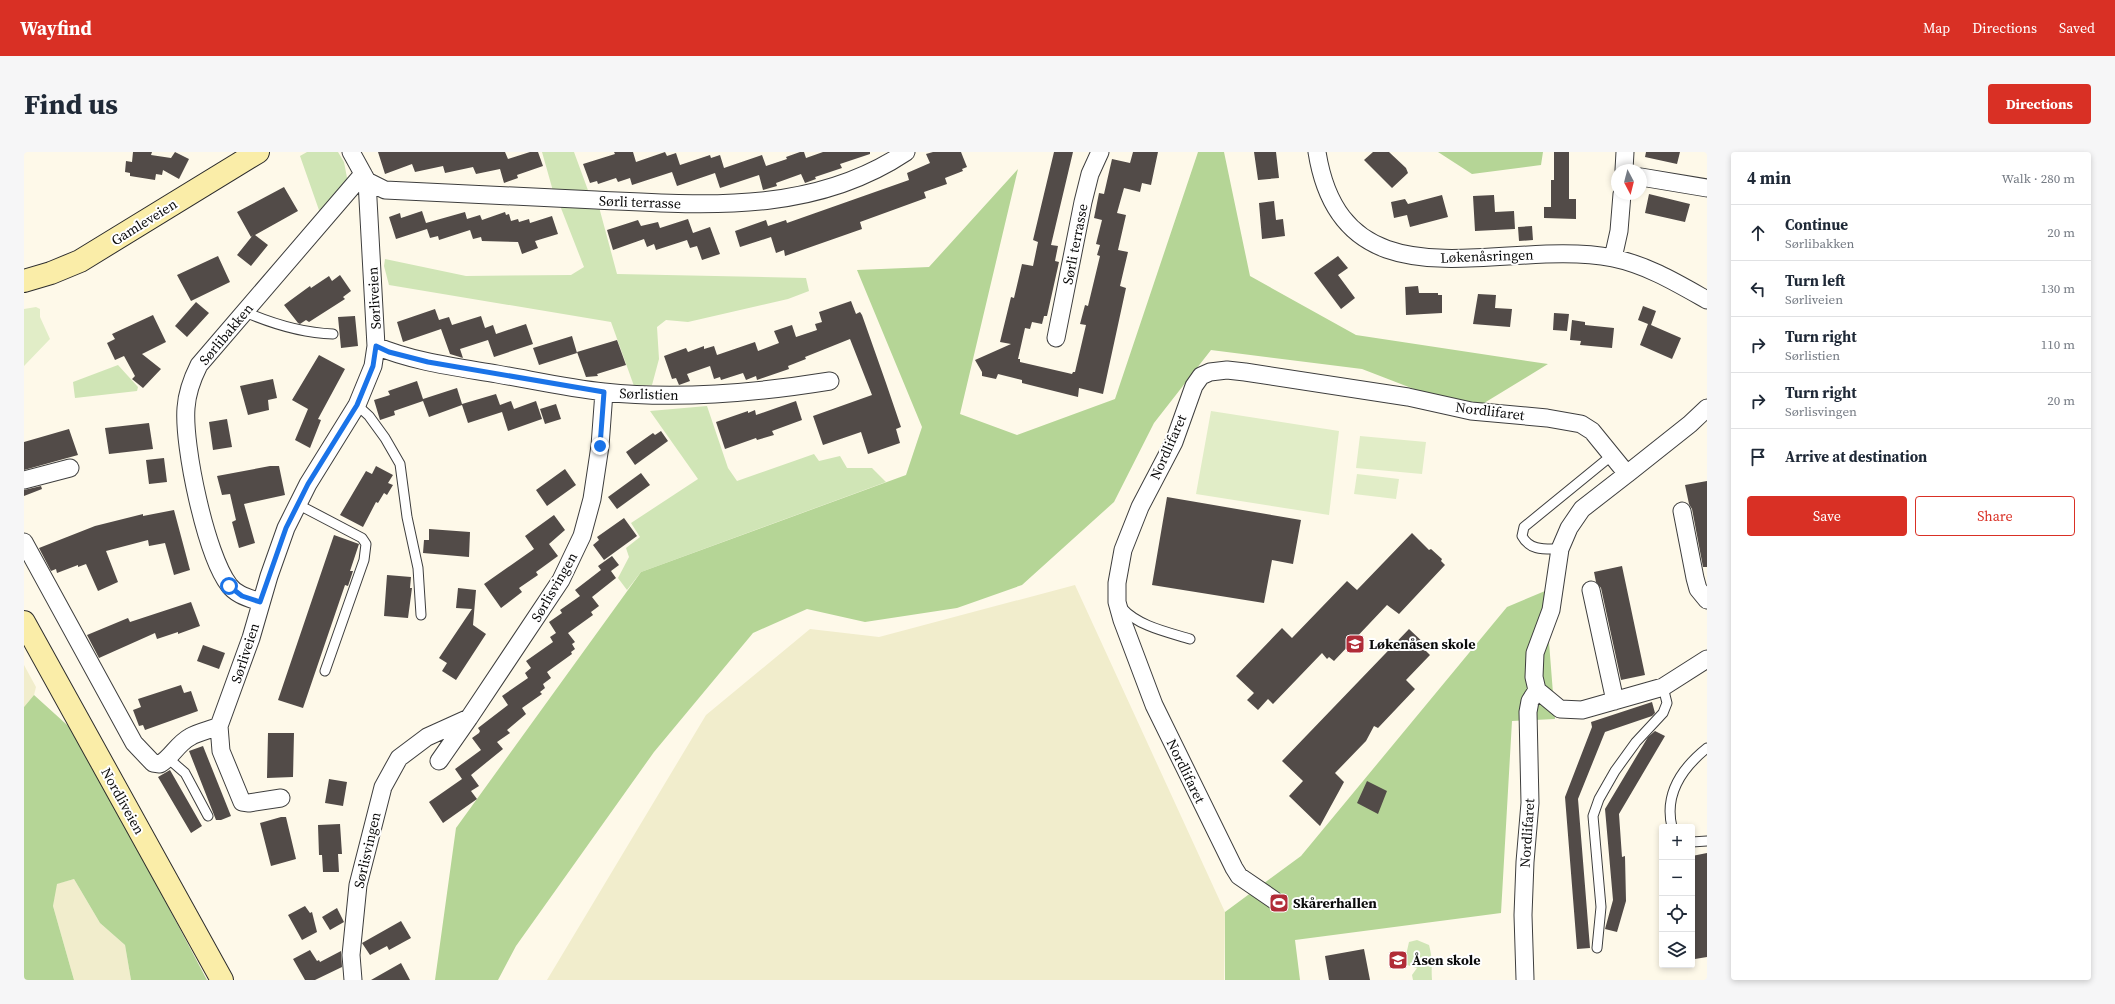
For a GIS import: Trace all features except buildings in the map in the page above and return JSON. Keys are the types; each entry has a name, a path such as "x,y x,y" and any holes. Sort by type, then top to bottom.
{"main road":[{"name":"Gamleveien","path":"24,281 51,273 80,261 258,152"},
{"name":"Nordliveien","path":"24,622 222,980"}],"street":[{"name":"Sørliveien","path":"281,798 249,803 242,802 221,750 220,726 251,638 260,602 286,528 299,505 308,484 357,405 373,366 376,346 365,178 351,152"},
{"name":"Sørli terrasse","path":"365,178 385,190 673,204 767,202 804,196 834,187 890,162 906,152"},
{"name":"Sørli terrasse","path":"1056,338 1083,202 1090,174 1100,152"},
{"name":"Løkenåsringen","path":"1317,152 1326,190 1342,218 1368,241 1388,251 1426,258 1537,254 1613,258 1664,276 1707,300"},
{"path":"1624,164 1625,152"},
{"name":"Sørlibakken","path":"260,602 242,596 229,586 218,570 198,499 186,431 186,408 190,384 199,364 365,178"},
{"path":"1647,178 1707,188"},
{"path":"1613,258 1620,231 1622,200"},
{"name":"Sørlistien","path":"376,346 389,352 428,362 604,392 666,395 727,394 785,389 830,381"},
{"name":"Nordlifaret","path":"1274,900 1239,876 1234,868 1154,705 1128,640 1117,602 1119,564 1140,507 1174,442 1194,386 1201,376 1210,372 1227,370 1245,372 1408,397 1471,411 1547,418 1581,424 1592,431 1611,456 1628,474"},
{"name":"Sørlisvingen","path":"439,761 561,580 582,536 592,499 600,446 604,392"},
{"path":"1707,408 1690,424 1582,509 1569,528 1560,549 1551,610 1535,653 1534,677 1537,690 1560,709 1582,710 1663,687 1707,658"},
{"path":"24,480 70,468"},
{"path":"1682,510 1695,578 1698,588 1707,600"},
{"path":"24,542 134,743 153,763 160,764 169,759 172,752 190,737 220,726"},
{"path":"1591,590 1615,701"},
{"name":"Nordlifaret","path":"1525,979 1523,915 1525,862 1530,804 1528,712 1530,701 1537,690"},
{"name":"Sørlisvingen","path":"353,980 350,955 358,886 383,787 399,758 427,737 469,718"}],"lane":[{"path":"244,312 300,331 333,334"},
{"path":"357,405 369,416 385,438 400,464 407,517 418,568 419,606 421,615"},
{"path":"1560,549 1541,549 1529,545 1522,536 1524,527 1611,456"},
{"path":"299,505 362,538 366,544 364,560 325,671"},
{"path":"1117,602 1128,614 1138,620 1154,628 1190,640"},
{"path":"1597,948 1601,908 1593,816 1599,798 1615,771 1636,742 1663,713 1667,703 1663,687"},
{"path":"1672,824 1669,809 1673,790 1685,769 1707,748"},
{"path":"169,759 185,772 208,816"},
{"path":"1695,842 1707,841"}],"shaded area":[{"path":"1075,585 1225,912 1224,980 547,980 706,715 810,629 879,637"},
{"path":"24,665 36,687 34,695 24,707"},
{"path":"74,879 100,923 125,945 131,980 74,980 53,906 56,884"}],"green space":[{"path":"307,152 338,152 344,162 348,183 320,213 300,156"},
{"path":"542,152 574,152 589,193 553,191"},
{"path":"1198,152 1224,152 1250,276 1356,335 1548,364 1471,411 1362,369 1211,350 1154,423 1114,502 1022,585 957,608 865,622 807,609 753,633 654,752 516,946 498,980 435,980 456,828 641,572 906,475 922,427 857,270 929,267 1018,169 960,414 1017,435 1115,399"},
{"path":"1438,152 1543,152 1541,165 1472,174"},
{"path":"559,203 599,207 617,274 806,278 809,291 788,299 688,322 666,320 657,327 659,359 652,385 634,386 611,322 389,285 384,266 385,259 466,276 571,275 584,267"},
{"path":"36,307 40,309 40,317 50,339 24,366 24,309"},
{"path":"118,365 138,387 137,391 75,398 73,382"},
{"path":"707,406 728,468 737,481 814,454 819,461 840,456 847,468 872,468 886,482 641,572 627,590 618,578 629,557 626,548 640,537 631,523 698,479 650,411"},
{"path":"1211,411 1339,431 1329,515 1196,494"},
{"path":"1360,436 1426,442 1422,474 1356,468"},
{"path":"1357,474 1399,479 1396,499 1354,494"},
{"path":"1545,591 1555,719 1512,721 1501,913 1295,940 1300,980 1225,980 1225,912 1301,856 1507,607"},
{"path":"34,695 76,733 207,980 131,980 125,945 100,923 74,879 57,884 53,906 74,980 24,980 24,707"},
{"path":"1417,940 1429,945 1432,980 1413,980 1412,975 1417,968 1404,964 1409,942"}],"place":[{"name":"Løkenåsen skole","path":"1355,644"},
{"name":"Skårerhallen","path":"1279,903"},
{"name":"Åsen skole","path":"1398,960"}],"route":[{"path":"229,586 242,596 260,602 286,528 299,505 308,484 357,405 373,366 376,346 389,352 428,362 604,392 604,410 600,446"}]}
